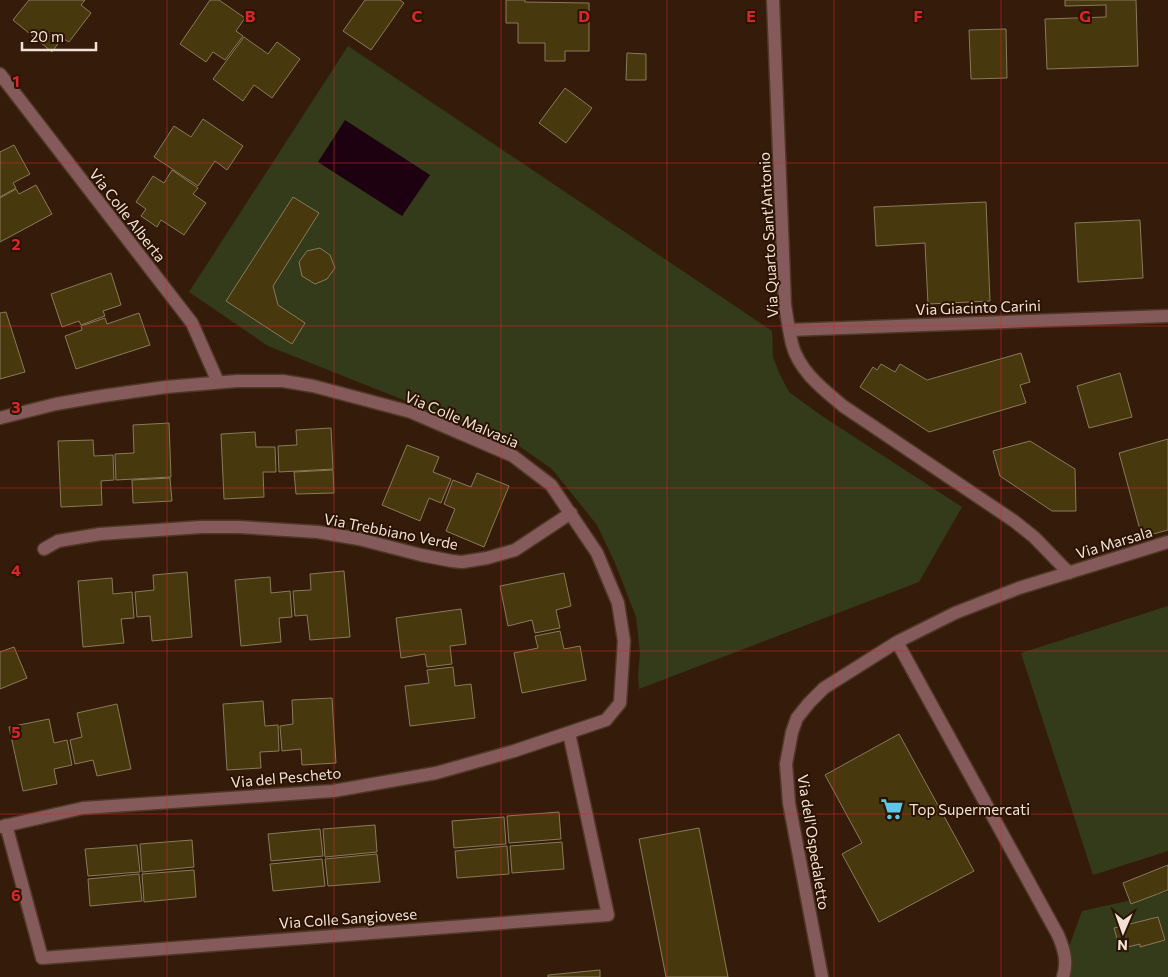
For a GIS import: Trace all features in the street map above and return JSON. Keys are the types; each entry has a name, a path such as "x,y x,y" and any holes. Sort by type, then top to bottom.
{"street":[{"name":"Via Quarto Sant'Antonio","path":"774,0 785,305 792,345 800,362 831,396 859,418 1014,521 1034,537 1069,573"},
{"name":"Via Colle Alberta","path":"0,74 192,323 218,382"},
{"name":"Via Giacinto Carini","path":"790,330 1168,316"},
{"name":"Via Colle Malvasia","path":"0,418 56,404 102,396 218,382 283,381 330,390 411,412 513,456 551,485 571,512 597,552 618,603 624,641 620,703 606,720 569,733"},
{"name":"Via Trebbiano Verde","path":"44,549 58,541 100,534 202,526 239,527 310,531 359,538 462,562 487,558 515,550 571,512"},
{"name":"Via Marsala","path":"1069,573 1168,542"},
{"name":"Via dell'Ospedaletto","path":"822,977 789,803 786,764 788,748 797,718 824,688 896,642 955,613 997,596 1069,573"},
{"path":"896,642 1058,936 1065,959 1063,977"},
{"name":"Via del Pescheto","path":"3,826 84,808 333,791 436,773 569,733"},
{"name":"Via Colle Sangiovese","path":"3,826 42,958 608,915 569,733"}],"green space":[{"path":"348,46 772,331 773,357 789,392 822,416 962,507 919,582 639,689 640,653 636,617 615,563 597,525 552,469 509,439 406,401 268,346 189,292"},
{"path":"1168,606 1168,851 1093,875 1021,653"},
{"path":"1168,892 1168,977 1058,977 1082,911"}],"shaded area":[{"path":"345,120 430,175 402,216 318,162"}],"building":[{"path":"29,0 85,0 81,5 91,13 69,42 62,38 52,52 13,20"},
{"path":"210,0 219,0 245,18 236,31 243,36 225,60 213,52 206,62 180,44"},
{"path":"365,0 400,0 404,3 371,50 343,31"},
{"path":"506,0 589,3 589,51 565,51 565,61 545,61 545,43 518,43 518,23 506,23"},
{"path":"1065,0 1136,0 1138,66 1047,69 1045,19 1106,17 1106,5 1065,6"},
{"path":"1006,29 1007,78 971,79 969,30"},
{"path":"244,37 268,54 277,42 300,59 272,98 254,85 243,101 213,79"},
{"path":"627,53 646,54 646,80 626,80"},
{"path":"565,88 592,108 566,143 539,123"},
{"path":"203,119 243,146 227,170 215,161 198,186 154,157 174,126 191,137"},
{"path":"14,145 30,174 13,183 16,188 0,197 0,152"},
{"path":"172,170 198,188 193,194 206,203 184,235 161,220 157,227 141,216 146,209 136,202 153,176 164,183"},
{"path":"36,185 52,214 0,242 0,198 16,189 19,194"},
{"path":"293,197 319,213 273,286 278,305 305,323 292,344 226,301"},
{"path":"986,202 990,301 928,304 925,243 876,246 874,207"},
{"path":"1140,220 1143,278 1078,282 1075,223"},
{"path":"320,248 330,255 335,268 327,279 315,284 302,276 299,262 307,251"},
{"path":"111,273 121,305 103,311 105,316 81,325 79,321 62,327 51,294"},
{"path":"6,312 25,372 0,379 0,313"},
{"path":"139,313 150,345 76,369 65,336 82,330 81,326 105,318 107,324"},
{"path":"1021,353 1030,382 1020,385 1026,403 929,432 860,387 873,367 877,370 881,364 895,372 900,364 927,380"},
{"path":"1120,373 1132,417 1089,428 1077,386"},
{"path":"169,423 171,477 116,480 115,454 134,453 133,425"},
{"path":"331,428 333,469 279,472 278,446 297,445 296,430"},
{"path":"255,432 256,447 275,447 276,472 263,472 264,497 224,499 221,434"},
{"path":"1168,439 1168,530 1142,537 1119,453"},
{"path":"93,440 94,456 113,455 114,480 101,481 102,505 61,507 58,441"},
{"path":"1030,441 1075,469 1076,511 1052,511 1000,476 993,451"},
{"path":"407,445 439,457 433,472 451,479 441,503 429,498 420,521 382,505"},
{"path":"333,470 334,493 296,494 294,472"},
{"path":"477,473 509,486 484,547 446,531 455,509 444,504 453,480 471,487"},
{"path":"170,478 172,501 133,503 132,480"},
{"path":"344,571 350,637 310,640 307,615 295,616 293,591 311,590 310,574"},
{"path":"187,572 192,637 152,641 150,616 137,617 135,592 154,590 153,575"},
{"path":"564,573 571,606 556,610 560,628 535,633 532,620 508,626 500,586"},
{"path":"270,577 271,593 290,591 292,617 279,618 281,642 241,646 235,580"},
{"path":"112,578 113,594 132,592 134,618 121,619 124,643 83,647 78,581"},
{"path":"461,609 466,644 450,646 452,664 427,667 425,654 401,658 396,618"},
{"path":"560,631 564,649 580,646 586,680 522,693 514,653 538,648 535,636"},
{"path":"14,647 27,678 0,689 0,652"},
{"path":"453,667 455,686 471,684 475,718 410,726 405,686 429,683 427,670"},
{"path":"332,698 336,763 302,765 301,749 282,751 280,726 293,724 292,700"},
{"path":"263,701 265,726 278,725 279,751 260,752 261,768 227,770 223,704"},
{"path":"117,704 131,769 97,776 93,760 75,764 70,740 82,737 77,713"},
{"path":"49,719 54,743 67,740 72,765 54,769 57,784 23,791 9,727"},
{"name":"Top Supermercati","path":"899,734 974,871 879,922 842,854 862,843 825,775"},
{"path":"559,812 561,839 509,843 507,816"},
{"path":"504,817 506,844 454,848 452,821"},
{"path":"375,825 377,852 325,857 323,829"},
{"path":"699,828 728,977 666,977 639,839"},
{"path":"320,829 323,856 271,861 268,834"},
{"path":"192,840 194,867 142,872 140,844"},
{"path":"562,842 564,869 512,873 510,846"},
{"path":"137,845 140,872 88,876 85,849"},
{"path":"507,846 509,874 457,878 455,851"},
{"path":"377,854 380,882 328,886 325,859"},
{"path":"322,859 325,886 273,891 270,864"},
{"path":"1168,865 1168,890 1131,904 1123,883"},
{"path":"194,870 196,897 144,902 142,874"},
{"path":"139,874 142,901 90,906 88,879"},
{"path":"1158,917 1165,940 1140,947 1140,944 1120,949 1114,928"},
{"path":"600,970 600,977 548,977 548,975"}],"place":[{"name":"Top Supermercati","path":"892,809"}]}
